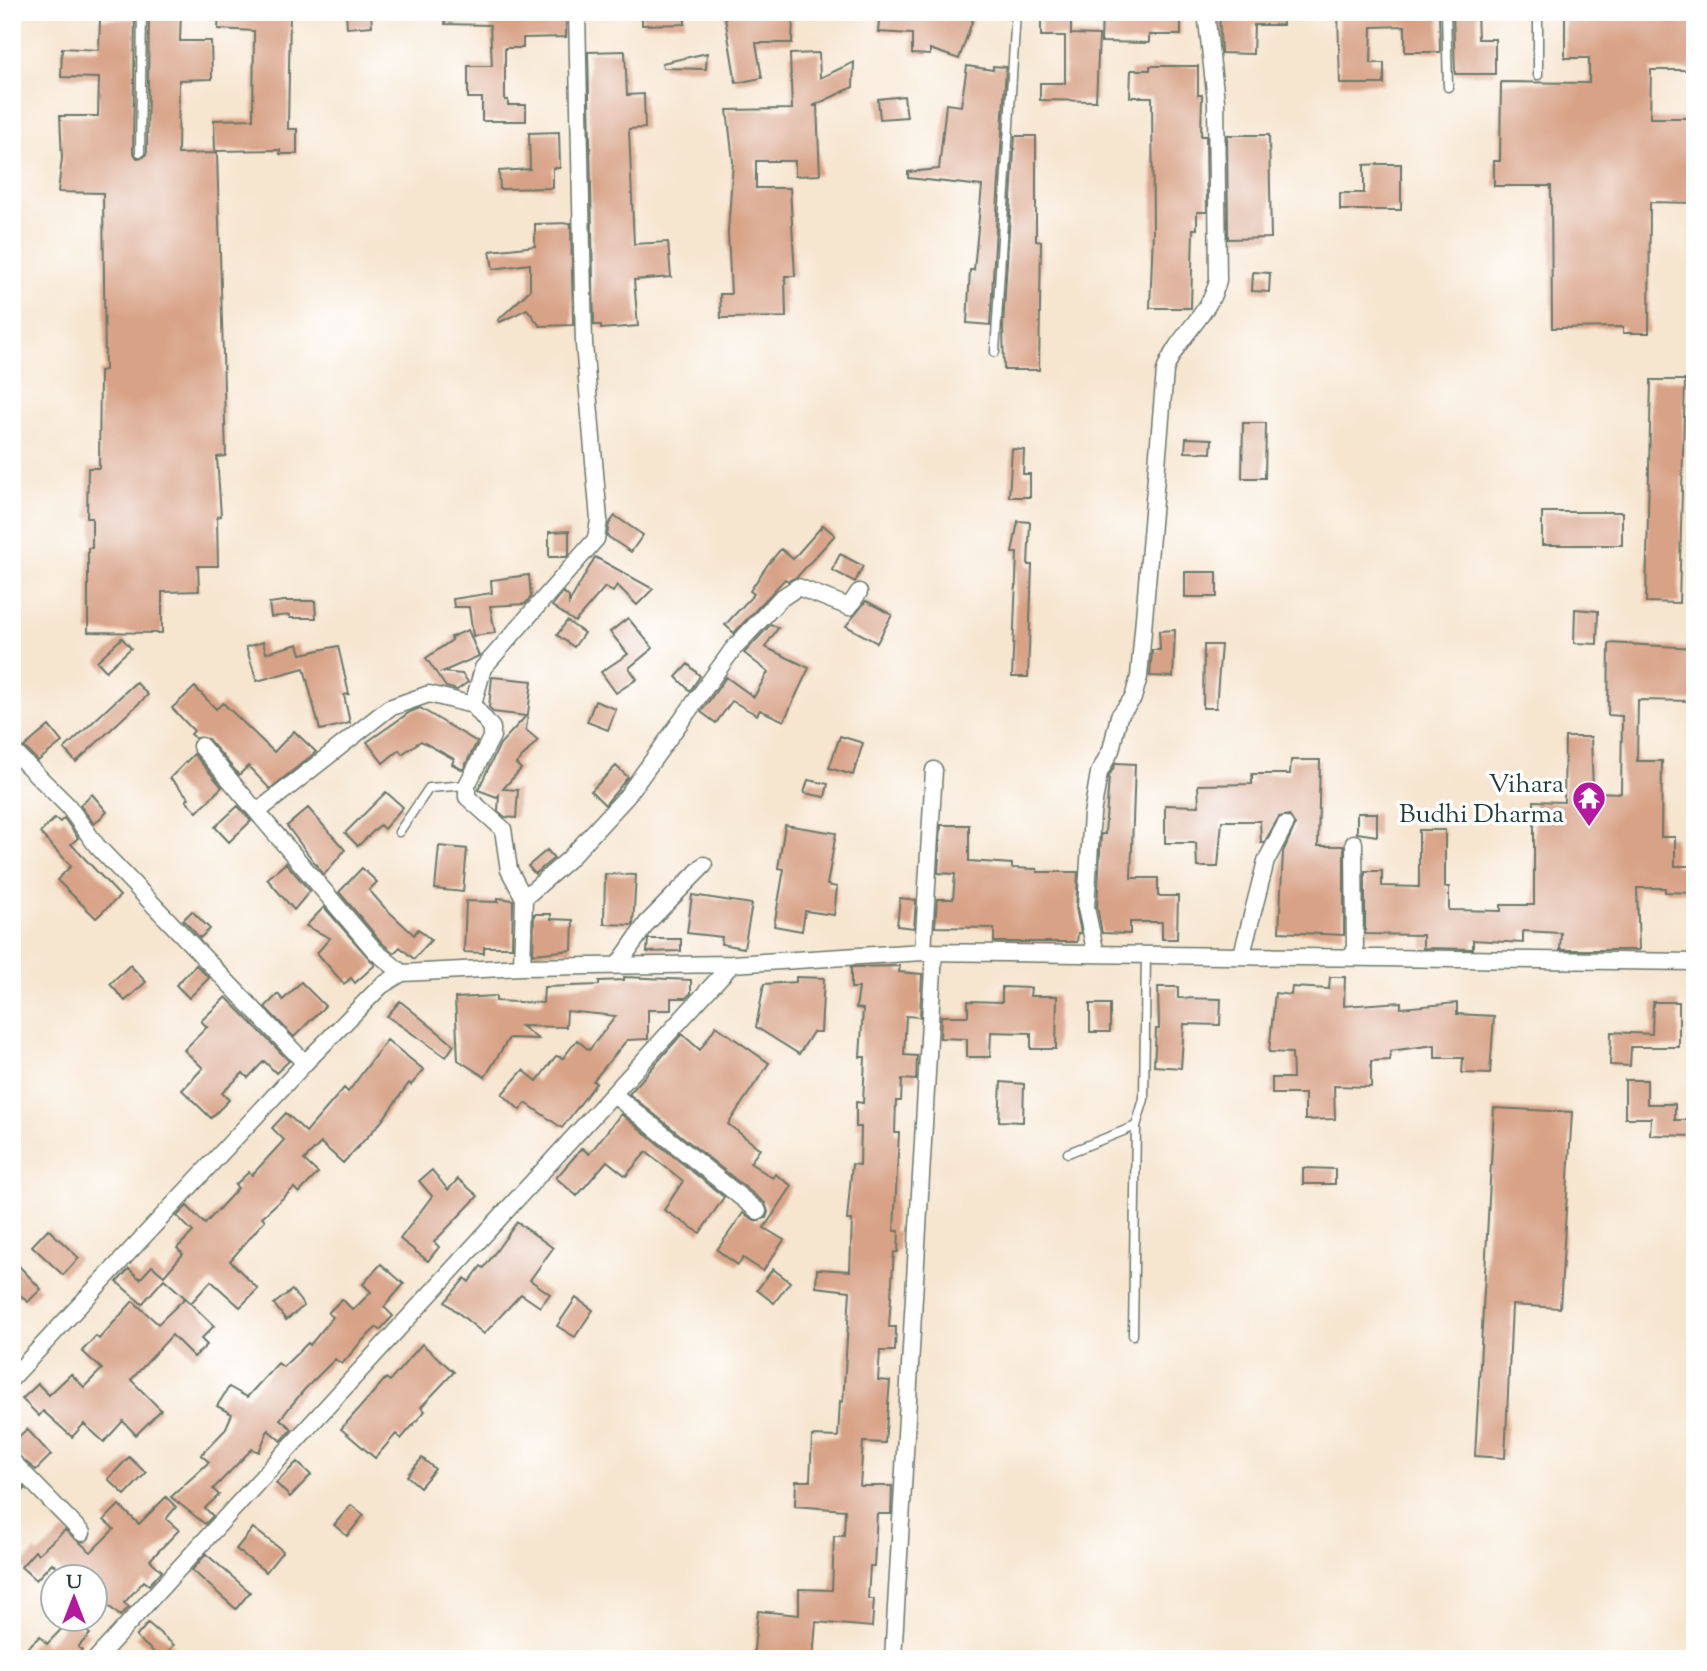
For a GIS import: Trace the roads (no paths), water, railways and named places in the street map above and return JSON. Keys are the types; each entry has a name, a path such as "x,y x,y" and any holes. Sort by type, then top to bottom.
{"street":[{"path":"473,705 483,668 596,539 599,520 583,344 577,12"},
{"path":"1096,954 1086,908 1092,814 1098,773 1111,750 1119,716 1133,698 1139,677 1165,371 1169,359 1211,303 1219,280 1216,101 1206,12"},
{"path":"524,898 569,859 627,796 733,649 780,599 798,587 849,607 859,592"},
{"path":"257,812 389,708 429,694 473,705 492,728 492,736 467,785 467,797 503,829 509,870 524,898 522,967"},
{"path":"201,746 375,951 402,973"},
{"path":"12,750 68,807 97,846 305,1063"},
{"path":"893,1659 929,952 934,770"},
{"path":"1241,954 1266,861 1285,825"},
{"path":"1354,843 1355,956"},
{"path":"618,965 648,923 704,865"},
{"path":"12,1378 305,1063 381,986 402,973 522,967 732,964 929,952 1695,962"},
{"path":"96,1659 732,964"},
{"path":"613,1094 758,1210"},
{"path":"12,1461 82,1533"}],"lane":[{"path":"140,152 142,12"},
{"path":"995,352 1016,12"},
{"path":"1446,12 1448,87"},
{"path":"1538,12 1538,75"},
{"path":"399,832 429,788 467,785"},
{"path":"1133,1335 1136,1126 1144,1099 1146,954"},
{"path":"1068,1153 1136,1126"}],"place":[{"name":"Vihara Budhi Dharma","path":"1589,828"}]}
